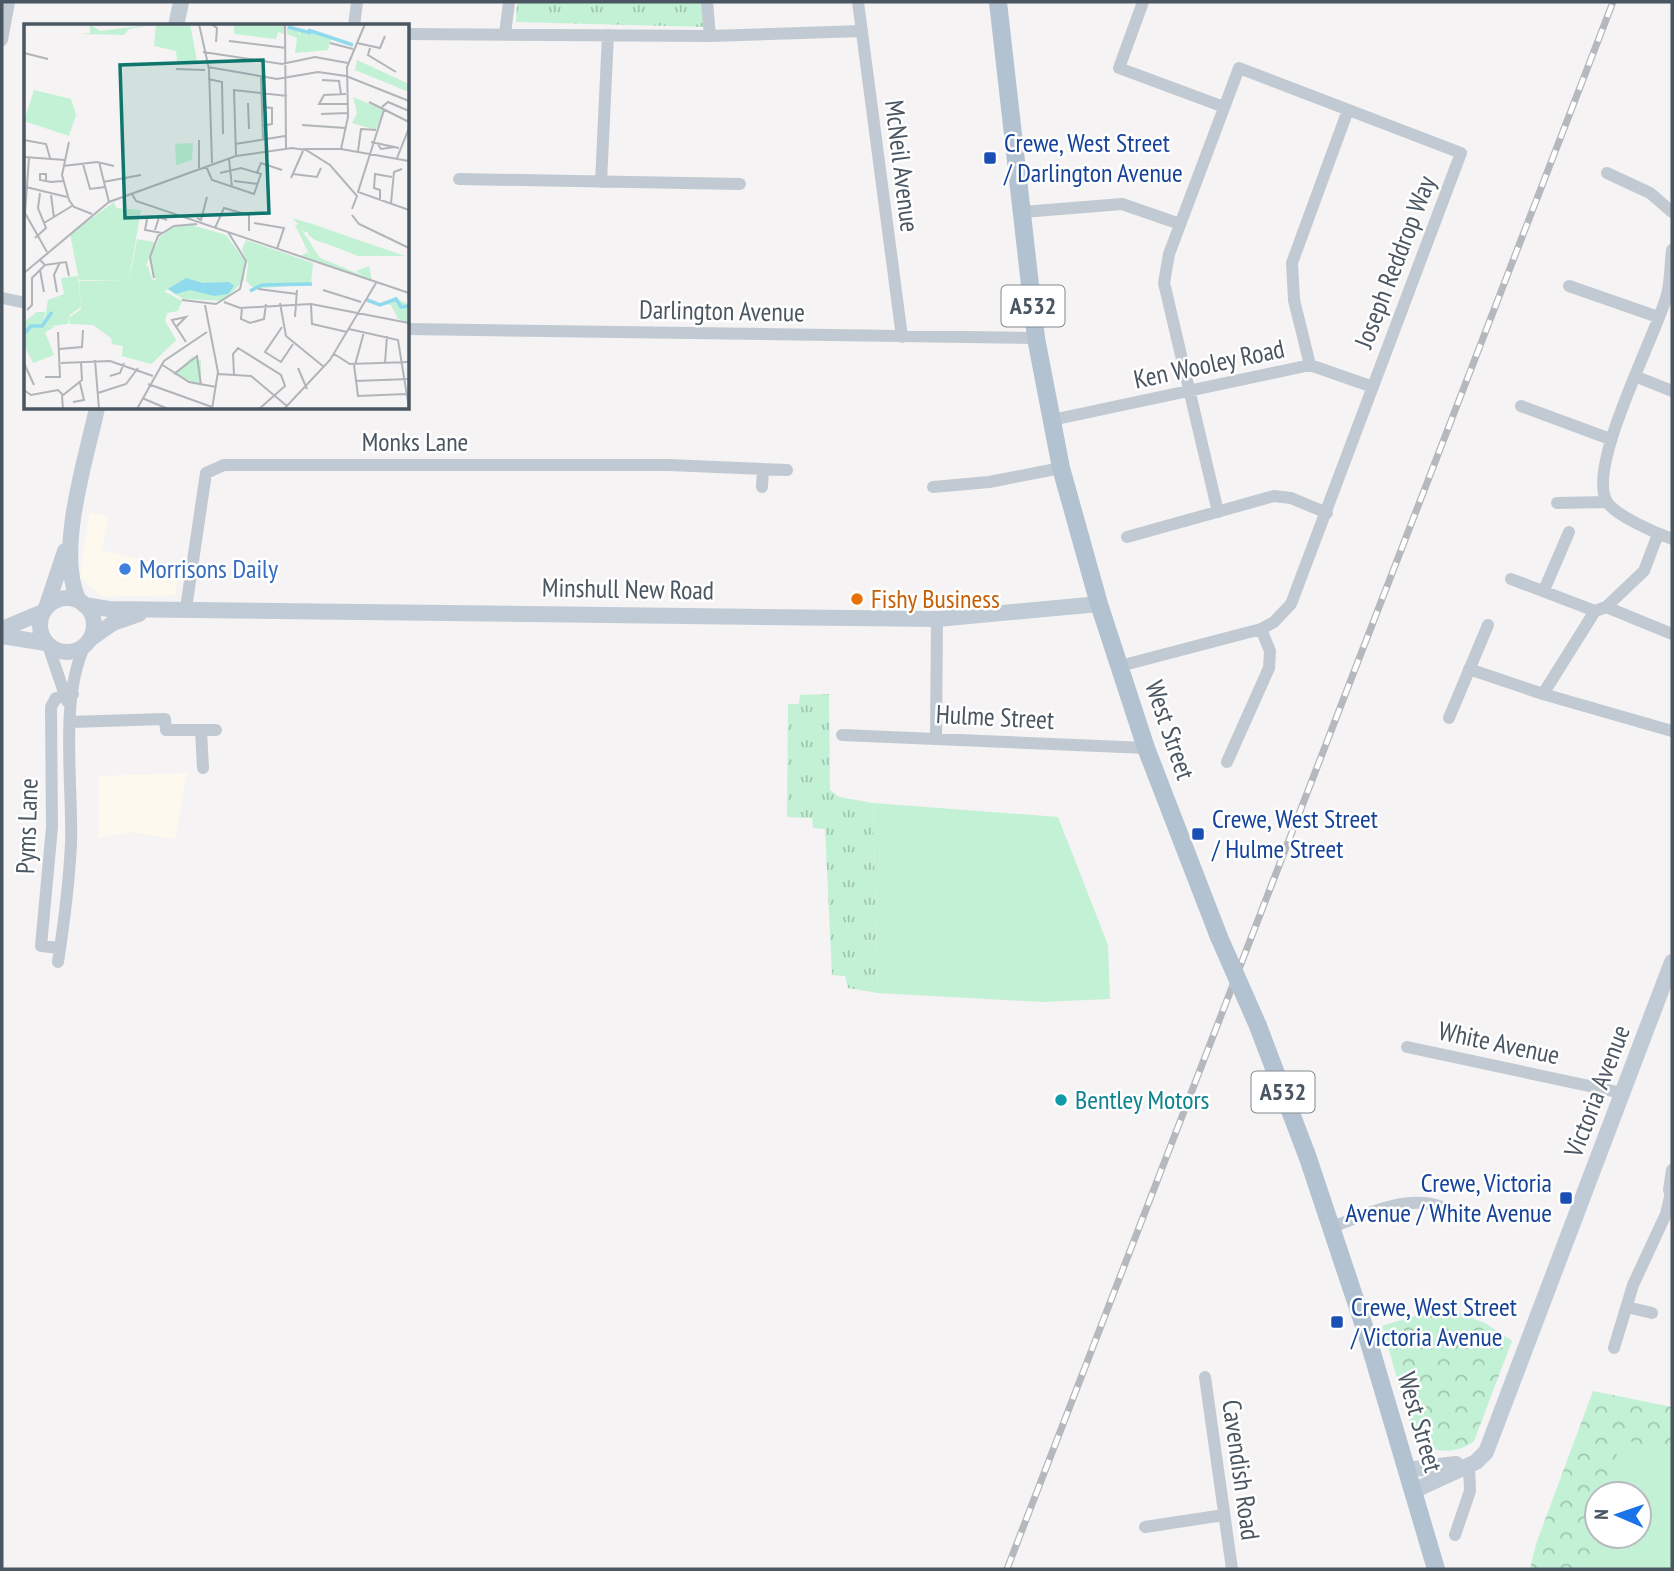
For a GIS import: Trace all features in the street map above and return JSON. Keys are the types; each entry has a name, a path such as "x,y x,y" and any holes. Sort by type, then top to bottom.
{"main road":[{"name":"West Street","path":"998,2 1036,338 1061,468 1099,604 1146,748 1219,937 1258,1026 1332,1227 1436,1569"}],"street":[{"path":"2,40 9,2"},
{"path":"176,24 181,2"},
{"path":"354,24 358,2"},
{"path":"505,33 509,2"},
{"path":"707,2 710,36"},
{"name":"McNeil Avenue","path":"858,2 902,337"},
{"path":"1143,2 1119,68 1224,107"},
{"path":"410,34 710,36 862,31"},
{"path":"601,183 608,34"},
{"path":"1218,512 1164,283 1165,269 1180,224 1238,68 1348,110 1293,263 1294,300 1310,365"},
{"name":"Joseph Reddrop Way","path":"1261,629 1284,613 1294,598 1461,153 1348,110"},
{"path":"1606,173 1650,193 1672,212"},
{"path":"459,179 740,184"},
{"path":"1023,212 1122,204 1180,224"},
{"path":"1607,502 1601,485 1610,439 1667,297 1672,250"},
{"path":"1569,286 1658,317"},
{"path":"2,298 24,303"},
{"name":"Darlington Avenue","path":"410,329 1036,338"},
{"name":"Ken Wooley Road","path":"1052,420 1310,365 1373,387"},
{"path":"1637,377 1672,391"},
{"path":"1521,406 1610,439"},
{"path":"47,644 40,627 71,536 97,410"},
{"name":"Monks Lane","path":"186,608 204,480 206,473 224,464 669,465 787,470"},
{"path":"933,486 989,482 1061,468"},
{"path":"762,486 763,469"},
{"path":"1127,537 1282,496 1327,513"},
{"path":"1557,503 1607,502 1658,534 1672,539"},
{"path":"1544,590 1569,532"},
{"path":"1543,694 1600,609 1644,570 1658,534"},
{"path":"2,636 47,644 63,652 71,652 88,642 94,623 82,603 69,568 71,536"},
{"path":"1511,579 1672,634"},
{"path":"2,629 45,610 59,599 82,603"},
{"name":"Minshull New Road","path":"82,603 102,609 937,618 1099,604"},
{"name":"Minshull New Road","path":"88,642 113,623 155,609"},
{"path":"936,737 937,618"},
{"path":"1449,718 1488,625"},
{"path":"1120,666 1261,629 1270,651 1269,668 1227,762"},
{"name":"Pyms Lane","path":"58,962 71,845 69,694 88,642"},
{"name":"Pyms Lane","path":"47,644 69,694"},
{"path":"1469,669 1543,694 1672,731"},
{"name":"Pyms Lane","path":"60,948 41,946 52,827 51,707 56,698 69,694"},
{"path":"70,720 165,719 166,730 216,730"},
{"path":"201,730 203,768"},
{"name":"Hulme Street","path":"842,735 1146,748"},
{"name":"Victoria Avenue","path":"1413,1491 1481,1458 1490,1443 1672,962"},
{"name":"White Avenue","path":"1408,1046 1622,1093"},
{"path":"1614,1348 1627,1307 1671,1198 1672,1170"},
{"path":"1332,1227 1413,1203 1441,1205 1459,1217"},
{"path":"1627,1307 1652,1313"},
{"name":"Cavendish Road","path":"1205,1377 1232,1569"},
{"path":"1406,1470 1454,1464 1466,1466 1470,1491 1455,1535"},
{"path":"1145,1527 1224,1515"}],"shaded area":[{"path":"89,512 109,517 102,550 179,570 175,595 103,597 80,577"},
{"path":"187,773 175,839 129,832 98,839 99,776"}],"green space":[{"path":"517,2 702,2 705,27 516,22"},
{"path":"829,694 830,790 839,797 873,803 878,993 848,988 845,976 832,975 825,829 813,828 812,818 787,817 788,704 799,704 800,695"},
{"path":"873,803 1058,817 1108,945 1110,999 1042,1002 878,993"},
{"path":"1443,1307 1485,1323 1512,1341 1474,1441 1459,1449 1443,1451 1427,1447 1414,1437 1382,1326"},
{"path":"1593,1391 1672,1407 1672,1569 1530,1569 1536,1544"},
{"path":"1620,1439 1672,1451 1672,1569 1592,1569 1596,1550 1653,1550 1653,1480 1611,1480"}],"railway":[{"path":"1007,1569 1613,2"}],"place":[{"name":"Crewe, West Street / Darlington Avenue","path":"990,158"},
{"name":"Morrisons Daily","path":"125,569"},
{"name":"Fishy Business","path":"857,599"},
{"name":"Crewe, West Street / Hulme Street","path":"1198,834"},
{"name":"Bentley Motors","path":"1061,1100"},
{"name":"Crewe, Victoria Avenue / White Avenue","path":"1566,1198"},
{"name":"Crewe, West Street / Victoria Avenue","path":"1337,1322"}]}
